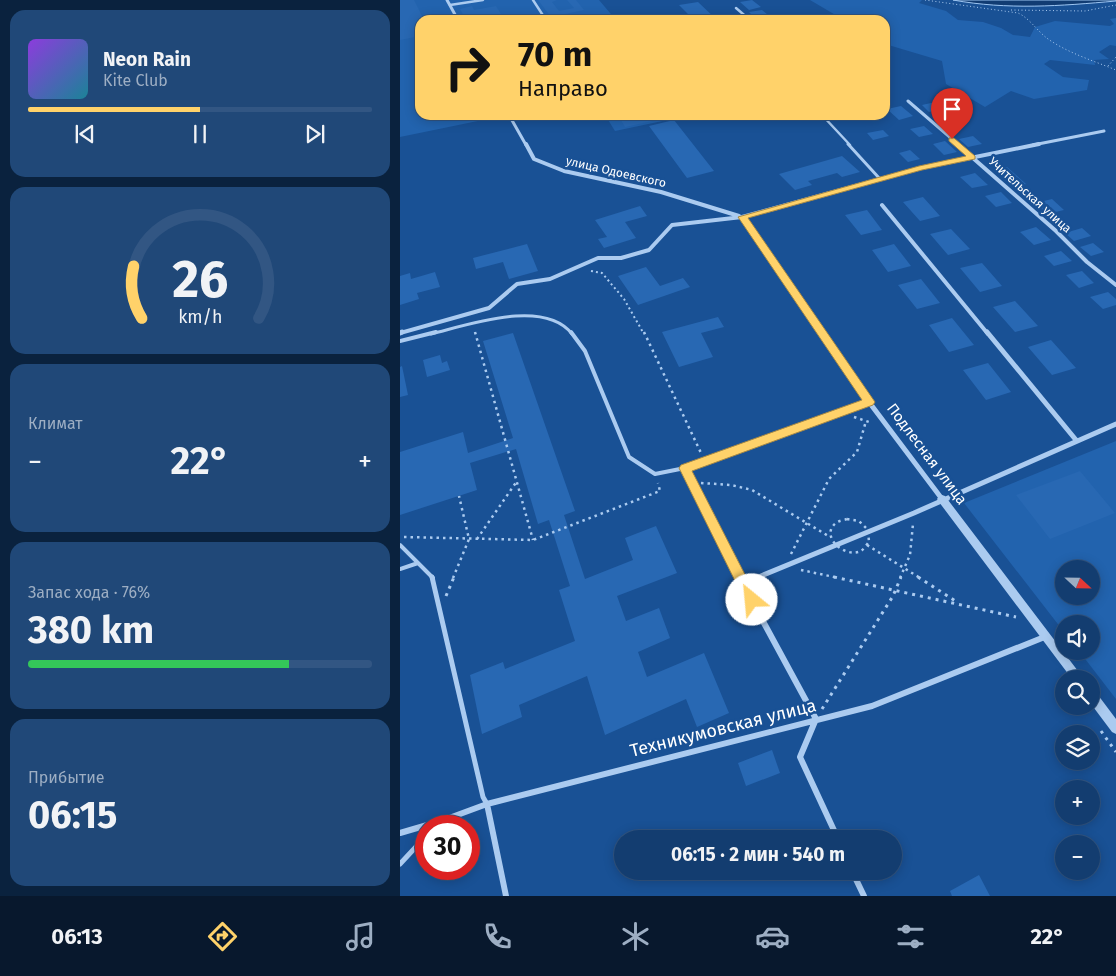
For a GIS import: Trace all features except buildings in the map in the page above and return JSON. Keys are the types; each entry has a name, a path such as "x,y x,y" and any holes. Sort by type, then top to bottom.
{"street":[{"path":"447,0 455,15"},
{"name":"Учительская улица","path":"908,101 1056,231 1087,262 1116,285"},
{"name":"улица Одоевского","path":"512,120 534,158 541,162 564,171 661,192 742,217"},
{"path":"400,333 490,308 518,284 550,279 570,268 598,258 621,258 649,250 672,225 742,217 921,168 1104,131"},
{"path":"882,205 1076,440"},
{"name":"Подлесная улица","path":"742,217 869,402 1072,670"},
{"path":"742,584 1116,424"},
{"path":"685,468 742,584 816,719 800,757 834,830"},
{"name":"Техникумовская улица","path":"460,815 487,804 872,706 1047,636"},
{"path":"1100,707 1116,728"},
{"path":"487,804 506,896"},
{"name":"Техникумовская улица","path":"400,833 415,829"},
{"path":"856,880 864,896"}],"lane":[{"path":"450,5 482,0"},
{"path":"532,0 542,15"},
{"path":"736,8 744,15"},
{"path":"827,120 880,179"},
{"path":"400,341 509,315 535,316 565,325 585,351 629,458 655,474 685,468 869,402"},
{"path":"400,545 432,576 483,797 487,804"},
{"path":"400,569 418,563"},
{"path":"400,864 415,848"}],"path":[{"path":"925,0 1005,10 1085,11 1116,5"},
{"path":"1005,10 1027,17 1038,31 1073,54 1116,70"},
{"path":"1108,66 1116,57"},
{"path":"570,268 602,273 624,299 638,320 705,460"},
{"path":"473,323 533,540"},
{"path":"866,420 857,452 829,480 785,566 1017,617"},
{"path":"400,537 533,540 660,492 655,474"},
{"path":"476,539 517,481"},
{"path":"692,484 732,485 752,490 830,537"},
{"path":"440,610 469,539 459,496"},
{"path":"816,719 896,590 910,555 914,512"},
{"path":"866,545 960,604"}],"shaded area":[{"path":"400,0 599,0 612,15 415,15 415,120 483,120 400,137"},
{"path":"810,0 922,0 919,3 946,11 958,20 983,22 1001,28 1013,35 1030,37 1035,27 1055,21 1110,26 1114,24 1110,19 1116,18 1116,46 1110,45 1099,52 1109,59 1094,60 1095,65 1050,60 1044,64 1063,77 1089,80 1087,90 1034,99 1011,91 985,107 946,84 942,61 890,45 890,15 836,15"},
{"path":"953,0 1116,1 1054,6 1014,6"},
{"path":"608,120 667,120 615,131"},
{"path":"1116,441 1116,699 1100,678 1100,670 1094,670 1086,660 1100,660 1100,615 1055,615 1055,620 964,503"}],"route":[{"path":"752,600 742,584 685,468 869,402 742,217 921,168 972,158 952,139"}]}
